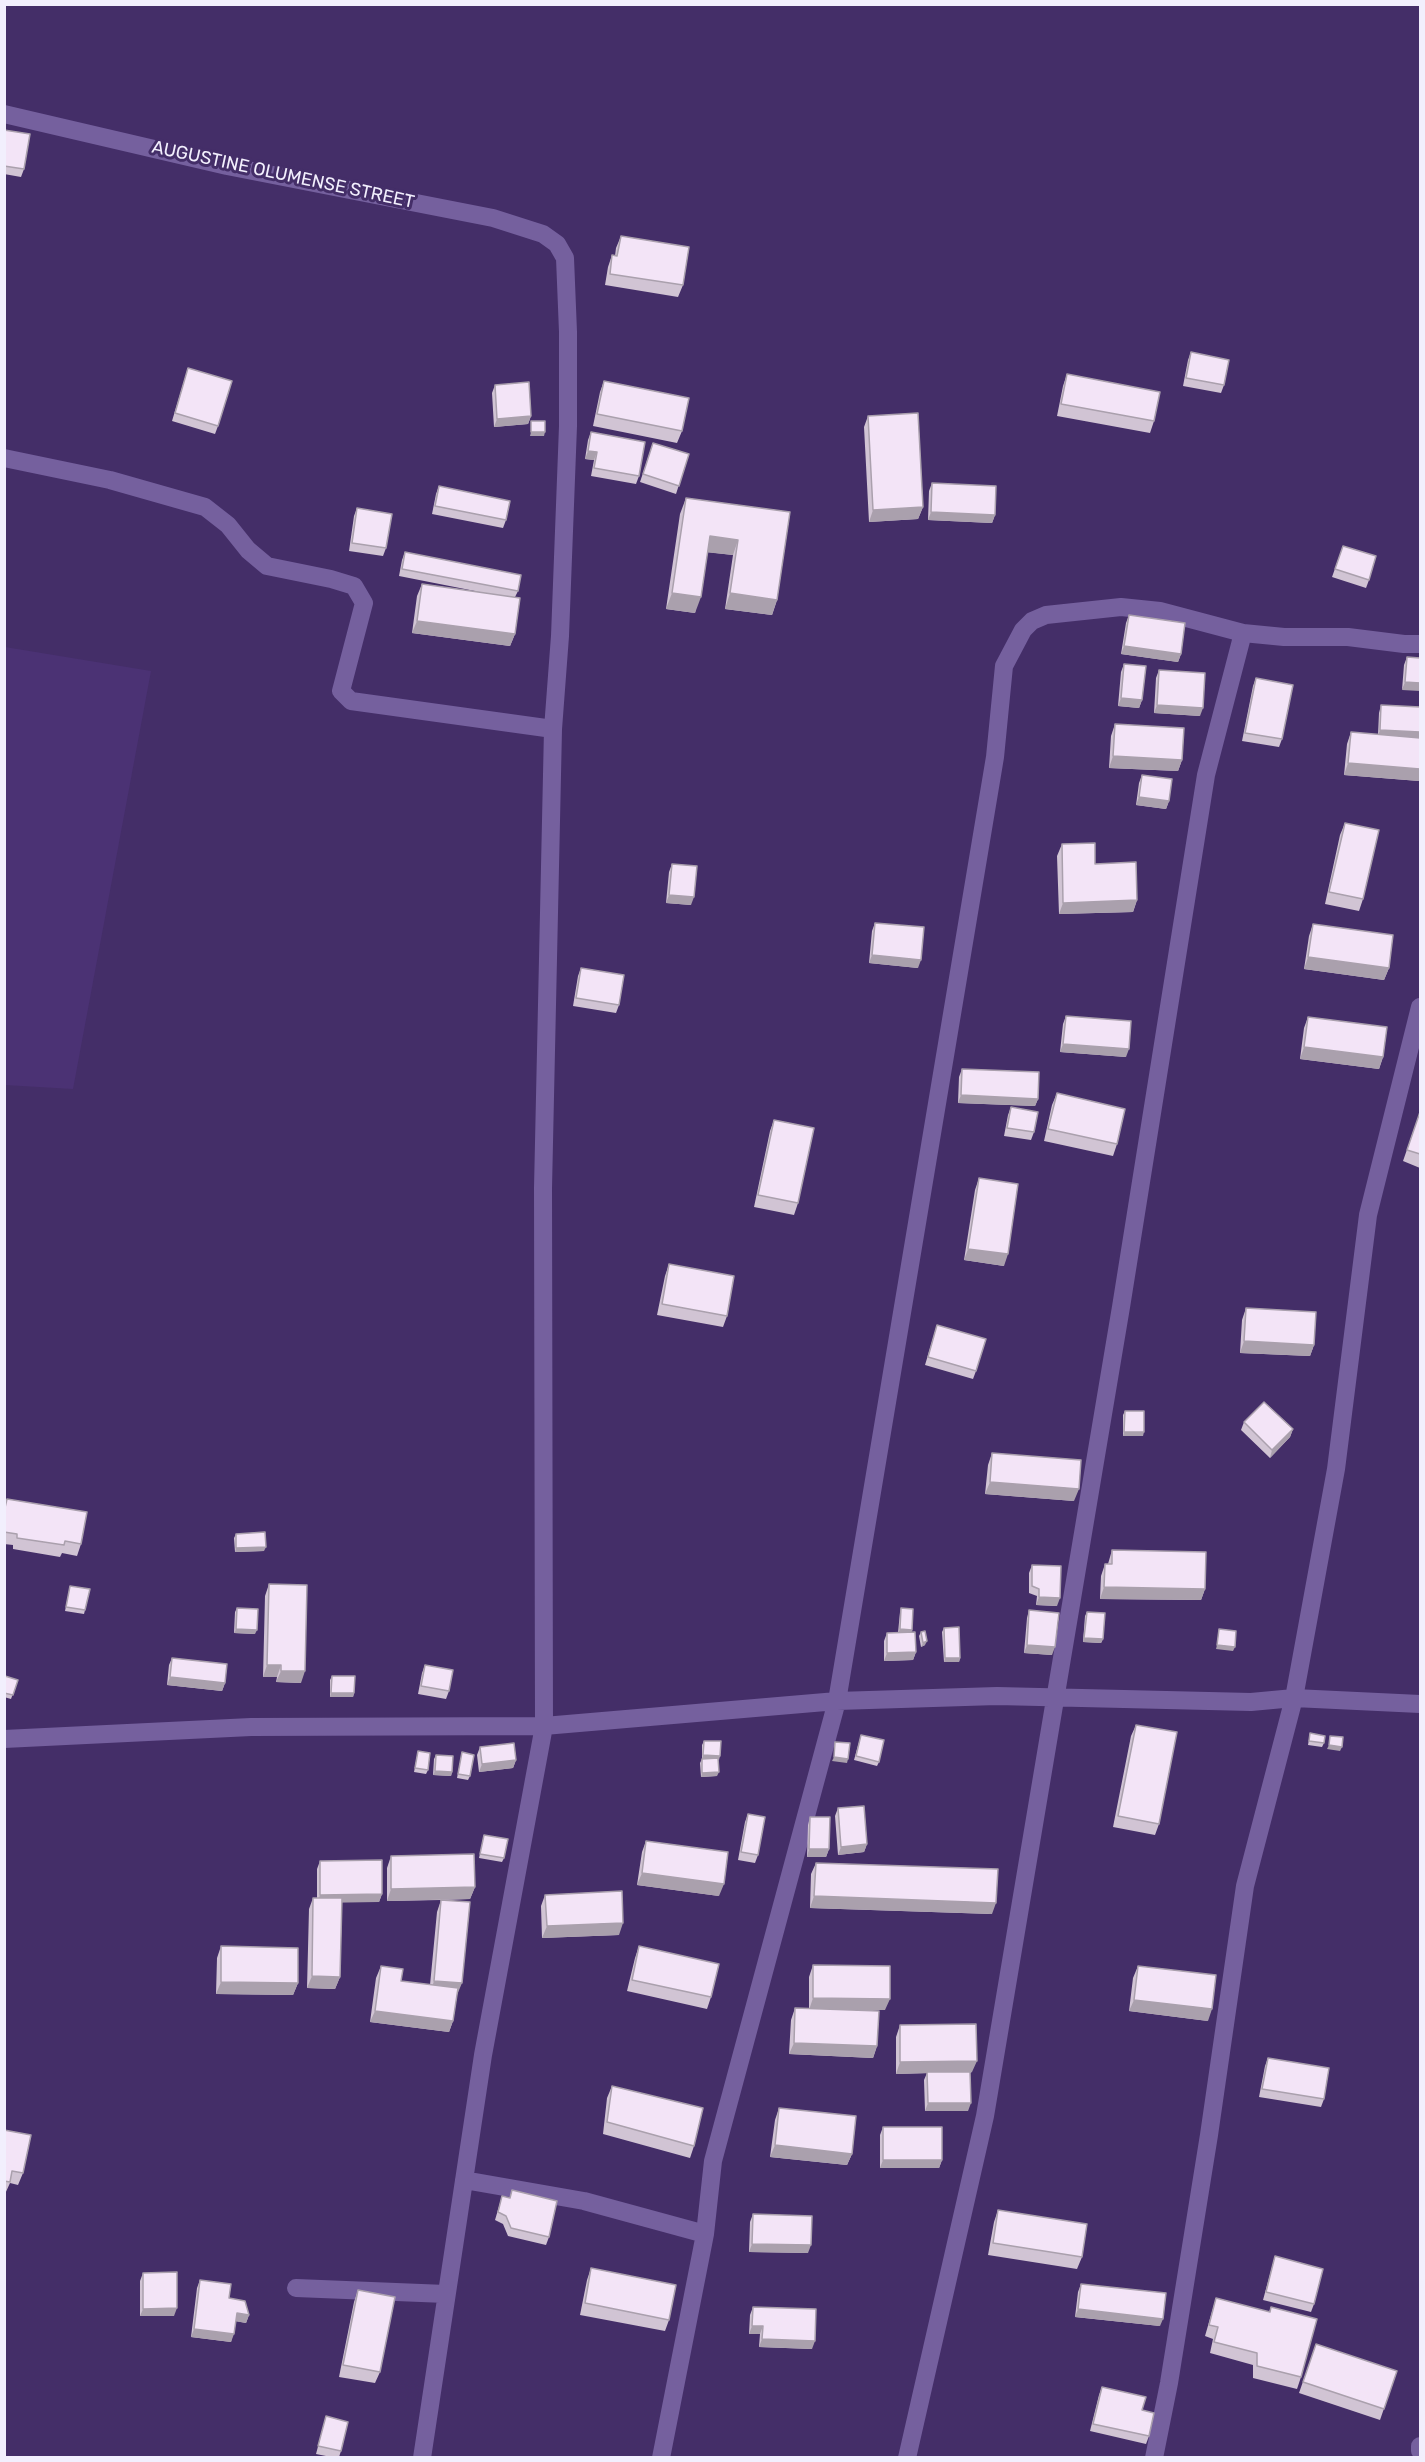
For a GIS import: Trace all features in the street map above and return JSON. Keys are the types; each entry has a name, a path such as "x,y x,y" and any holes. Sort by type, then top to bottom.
{"street":[{"name":"AUGUSTINE OLUMENSE STREET","path":"4,114 227,166 493,218 543,234 557,244 565,258 568,285 568,426 560,636 553,729"},
{"path":"4,458 110,480 205,507 228,525 248,550 267,566 354,586 364,603 342,681 341,690 351,701 553,729 543,1188 544,1726 483,2055 422,2457"},
{"path":"661,2457 705,2235 713,2162 837,1701 993,768 1004,666 1023,630 1032,621 1046,615 1121,607 1160,611 1243,633 1284,637 1348,637 1420,644"},
{"path":"907,2457 985,2116 1186,910 1206,775 1243,633"},
{"path":"1154,2457 1205,2159 1245,1886 1294,1698 1336,1469 1368,1215 1420,1007"},
{"path":"4,1739 251,1727 544,1726 837,1701 997,1696 1251,1702 1294,1698 1420,1704"},
{"path":"464,2180 584,2201 705,2235"},
{"path":"296,2288 446,2294"},
{"path":"1420,2446 1420,2451"}],"shaded area":[{"path":"5,647 151,671 73,1089 5,1085"}],"building":[{"path":"4,130 30,134 24,169 4,166"},
{"path":"621,236 689,247 683,285 610,274 612,255 617,256"},
{"path":"1191,352 1229,360 1224,385 1186,378"},
{"path":"188,368 232,381 218,426 175,413"},
{"path":"1067,374 1160,392 1154,421 1061,404"},
{"path":"604,381 689,398 682,431 597,414"},
{"path":"529,382 531,416 497,419 495,385"},
{"path":"918,413 923,507 873,510 868,416"},
{"path":"531,421 545,421 545,432 531,432"},
{"path":"591,432 645,442 639,476 594,468 597,452 588,451"},
{"path":"653,443 689,454 679,486 643,474"},
{"path":"932,483 996,486 995,515 931,512"},
{"path":"439,486 510,501 506,520 435,506"},
{"path":"686,498 790,512 777,600 730,593 738,540 710,536 701,597 672,593"},
{"path":"357,508 392,514 386,548 352,543"},
{"path":"1343,546 1376,556 1369,580 1335,569"},
{"path":"405,552 521,575 518,591 402,569"},
{"path":"422,584 520,598 515,634 417,621"},
{"path":"1129,615 1185,623 1181,654 1124,646"},
{"path":"1407,657 1420,658 1420,683 1405,682"},
{"path":"1124,664 1146,666 1142,700 1121,698"},
{"path":"1159,670 1205,673 1203,708 1157,705"},
{"path":"1256,678 1293,685 1282,739 1245,733"},
{"path":"1381,705 1420,707 1420,732 1380,730"},
{"path":"1115,724 1184,728 1182,760 1113,756"},
{"path":"1351,732 1420,738 1420,769 1348,763"},
{"path":"1142,775 1172,779 1169,801 1139,797"},
{"path":"1345,823 1379,830 1363,899 1329,892"},
{"path":"1095,843 1095,864 1136,862 1137,900 1063,903 1062,844"},
{"path":"672,864 697,866 694,897 669,895"},
{"path":"875,923 924,927 921,960 872,955"},
{"path":"1313,924 1393,935 1389,968 1308,957"},
{"path":"581,968 624,975 619,1005 576,998"},
{"path":"1066,1016 1131,1021 1129,1049 1063,1044"},
{"path":"1308,1017 1387,1027 1383,1057 1304,1047"},
{"path":"962,1069 1039,1072 1038,1099 961,1095"},
{"path":"1057,1093 1125,1109 1117,1144 1048,1129"},
{"path":"1011,1107 1038,1112 1034,1132 1007,1128"},
{"path":"1420,1112 1420,1154 1407,1150"},
{"path":"774,1120 814,1128 798,1203 758,1195"},
{"path":"979,1178 1018,1184 1008,1254 968,1249"},
{"path":"669,1264 734,1276 727,1316 662,1304"},
{"path":"1246,1308 1316,1312 1314,1345 1244,1341"},
{"path":"937,1325 986,1339 976,1371 928,1357"},
{"path":"1264,1402 1293,1429 1272,1450 1244,1422"},
{"path":"1125,1411 1144,1411 1144,1432 1124,1432"},
{"path":"992,1453 1081,1460 1079,1489 990,1482"},
{"path":"7,1499 87,1512 81,1544 65,1541 64,1545 17,1538 17,1534 4,1532 4,1512"},
{"path":"265,1532 266,1547 236,1548 236,1534"},
{"path":"1112,1550 1206,1552 1205,1589 1104,1587 1105,1564 1112,1564"},
{"path":"1032,1565 1061,1566 1060,1598 1039,1597 1039,1589 1032,1586"},
{"path":"269,1584 307,1585 305,1671 281,1671 281,1665 267,1665"},
{"path":"70,1586 90,1589 85,1610 66,1607"},
{"path":"237,1608 258,1609 257,1630 236,1629"},
{"path":"901,1608 913,1609 912,1630 900,1629"},
{"path":"1029,1610 1059,1613 1055,1647 1027,1645"},
{"path":"1087,1612 1105,1613 1103,1639 1084,1638"},
{"path":"959,1627 960,1658 945,1658 944,1628"},
{"path":"1219,1629 1236,1631 1235,1647 1217,1645"},
{"path":"925,1631 927,1641 923,1643 921,1632"},
{"path":"915,1632 916,1652 887,1653 887,1633"},
{"path":"172,1658 227,1664 225,1683 170,1677"},
{"path":"425,1665 453,1670 449,1691 421,1686"},
{"path":"5,1676 18,1680 13,1695 4,1693"},
{"path":"332,1676 355,1676 354,1693 331,1693"},
{"path":"1136,1725 1177,1732 1159,1824 1118,1816"},
{"path":"1310,1733 1325,1736 1324,1743 1309,1741"},
{"path":"861,1735 884,1740 879,1762 856,1756"},
{"path":"1330,1736 1343,1737 1342,1747 1329,1745"},
{"path":"704,1741 721,1741 720,1756 703,1755"},
{"path":"835,1742 850,1743 848,1759 834,1757"},
{"path":"514,1743 516,1760 482,1764 480,1747"},
{"path":"418,1751 430,1753 428,1770 415,1768"},
{"path":"462,1752 474,1755 470,1776 458,1774"},
{"path":"436,1755 453,1756 452,1772 435,1771"},
{"path":"718,1758 719,1772 702,1773 702,1759"},
{"path":"864,1806 867,1844 841,1847 838,1808"},
{"path":"748,1814 765,1817 758,1855 741,1852"},
{"path":"810,1817 830,1817 829,1849 809,1849"},
{"path":"484,1835 508,1839 504,1858 480,1854"},
{"path":"646,1841 728,1852 724,1884 642,1873"},
{"path":"474,1854 475,1887 391,1889 391,1856"},
{"path":"382,1860 382,1894 320,1895 320,1861"},
{"path":"816,1863 998,1869 996,1903 814,1896"},
{"path":"622,1891 623,1923 547,1926 545,1895"},
{"path":"313,1898 342,1898 340,1977 312,1976"},
{"path":"441,1900 470,1902 462,1983 434,1981"},
{"path":"221,1946 298,1948 298,1983 221,1982"},
{"path":"639,1946 719,1964 711,1997 632,1980"},
{"path":"813,1965 890,1966 890,1999 813,1998"},
{"path":"381,1966 403,1969 401,1981 458,1988 453,2021 375,2011"},
{"path":"1138,1966 1216,1975 1212,2009 1134,2000"},
{"path":"795,2008 879,2011 877,2046 794,2043"},
{"path":"976,2024 977,2061 900,2062 900,2025"},
{"path":"1268,2058 1329,2068 1324,2099 1262,2089"},
{"path":"927,2072 970,2072 971,2103 928,2103"},
{"path":"612,2086 703,2108 694,2146 607,2122"},
{"path":"779,2108 856,2116 852,2154 775,2145"},
{"path":"883,2127 942,2127 942,2160 883,2160"},
{"path":"4,2130 31,2135 23,2173 12,2171 10,2182 4,2181"},
{"path":"512,2190 557,2201 549,2237 511,2228 506,2216 498,2212 502,2196 510,2198"},
{"path":"998,2210 1087,2224 1082,2257 993,2243"},
{"path":"753,2214 812,2216 811,2245 752,2244"},
{"path":"1275,2256 1323,2269 1314,2304 1266,2292"},
{"path":"591,2268 676,2285 669,2320 585,2303"},
{"path":"177,2272 177,2308 143,2309 143,2273"},
{"path":"200,2280 231,2284 229,2298 245,2301 249,2315 237,2313 234,2334 194,2329"},
{"path":"1081,2284 1166,2293 1163,2319 1078,2309"},
{"path":"358,2290 395,2297 380,2372 343,2365"},
{"path":"1216,2298 1270,2312 1271,2307 1317,2319 1301,2377 1257,2366 1257,2353 1214,2342 1218,2327 1209,2325"},
{"path":"753,2307 816,2309 815,2341 762,2339 763,2326 752,2326"},
{"path":"1316,2344 1397,2371 1384,2409 1303,2382"},
{"path":"1102,2387 1146,2397 1142,2410 1154,2413 1149,2436 1093,2424"},
{"path":"326,2416 348,2422 341,2451 318,2446"}]}
